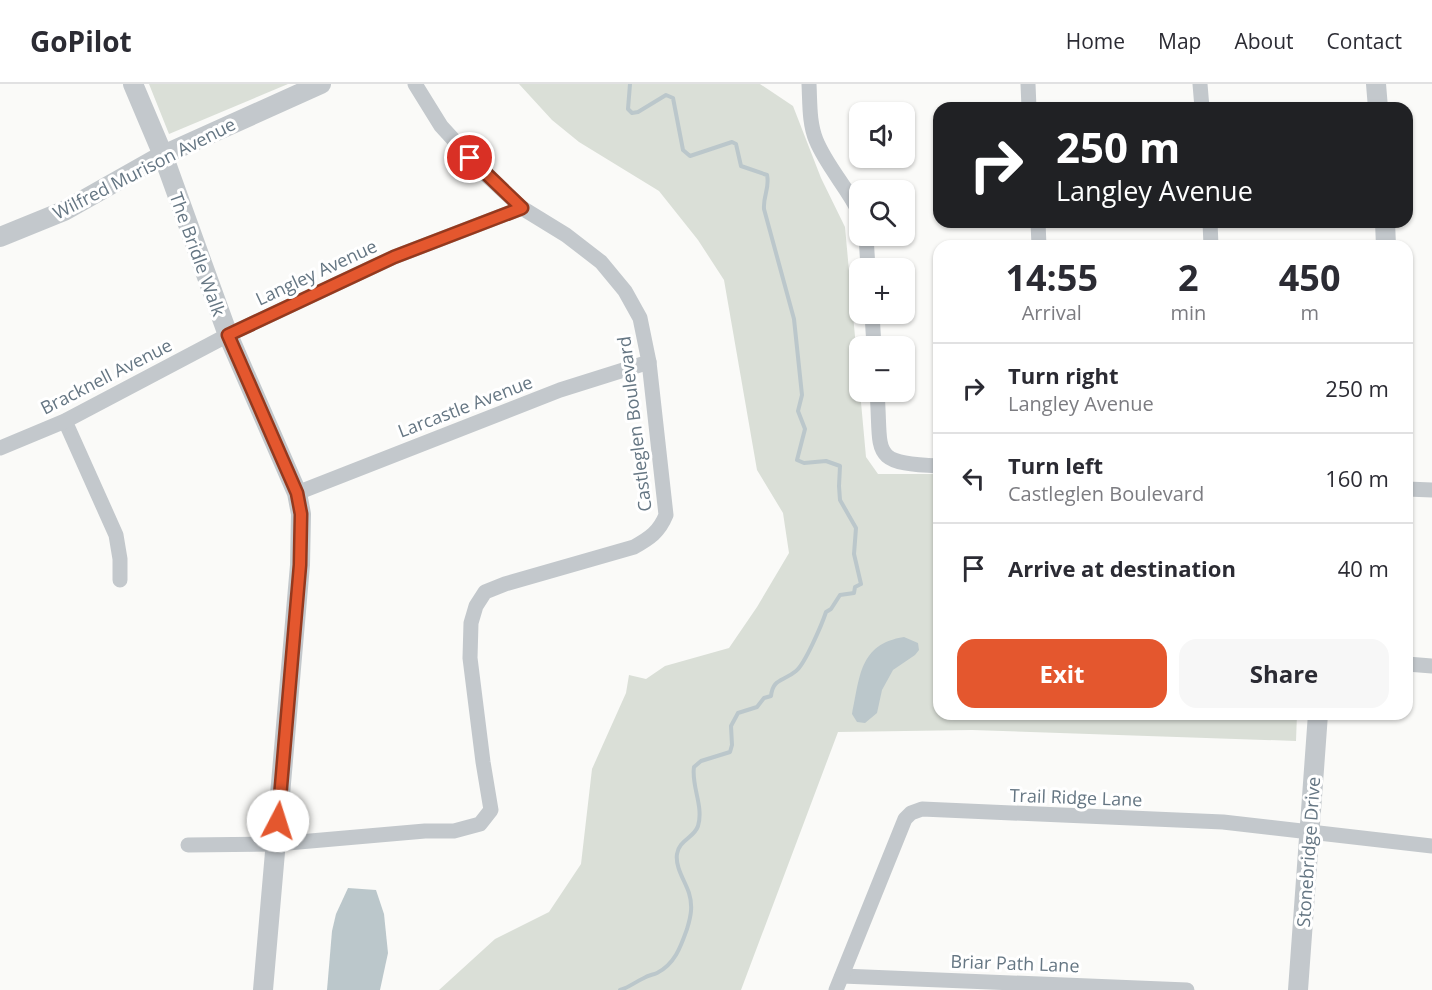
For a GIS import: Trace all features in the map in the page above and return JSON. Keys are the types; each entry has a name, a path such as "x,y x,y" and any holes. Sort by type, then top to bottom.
{"street":[{"name":"The Bridle Walk","path":"133,84 163,155 228,335 297,493 301,514 300,565 263,990"},
{"name":"Wilfred Murison Avenue","path":"0,237 64,211 163,155 321,84"},
{"name":"Castleglen Boulevard","path":"188,845 276,844 425,831 454,831 480,824 490,810 470,658 471,623 476,606 485,592 505,584 634,547 652,537 661,528 666,516 649,362 640,318 625,291 600,262 566,235 522,208 484,173 441,126 415,84"},
{"path":"809,84 812,122 817,141 849,193"},
{"path":"1028,84 1029,102"},
{"path":"1200,84 1202,102"},
{"path":"1376,84 1378,102"},
{"name":"Langley Avenue","path":"228,335 394,257 522,208"},
{"name":"Bracknell Avenue","path":"0,448 65,421 228,335"},
{"name":"Larcastle Avenue","path":"297,493 560,390 649,362"},
{"path":"878,402 880,445 883,453 905,465 933,466"},
{"path":"65,421 116,535 120,559 120,580"},
{"path":"1413,489 1432,490"},
{"path":"1413,664 1432,666"},
{"name":"Stonebridge Drive","path":"1298,990 1318,720"},
{"name":"Trail Ridge Lane","path":"839,983 904,819 916,811 928,809 1215,822 1432,846"},
{"name":"Briar Path Lane","path":"839,983 1187,990"}],"shaded area":[{"path":"149,84 288,84 169,134"},
{"path":"519,84 760,84 793,106 821,178 845,227 849,271 849,324 854,324 855,336 849,336 849,402 861,402 866,457 878,474 933,474 933,720 1297,720 1296,741 972,730 838,732 741,990 439,990 495,939 549,912 581,864 592,769 626,693 629,675 646,679 665,666 729,648 789,553 783,513 757,470 724,280 698,240 659,191 579,142 552,120"},
{"path":"904,637 918,643 919,650 893,670 882,690 877,713 865,723 857,722 852,714 864,664 878,647"},
{"path":"348,888 376,890 384,914 388,953 380,990 327,990 332,931 336,914"}],"waterway":[{"path":"620,990 657,973 668,965 680,948 687,929 691,902 679,869 677,854 683,842 698,826 699,804 694,781 694,767 701,761 730,752 731,726 738,713 757,707 764,698 771,696 776,683 800,667 826,612 831,609 840,595 854,593 855,587 861,584 854,554 856,528 840,500 840,466 826,461 804,463 797,460 805,429 798,411 802,395 794,319 764,209 767,175 741,166 736,144 732,142 690,156 683,150 673,98 666,95 638,112 632,113 628,109 630,84"}],"route":[{"path":"278,821 300,565 301,514 297,493 228,335 394,257 522,208 470,158"}]}
